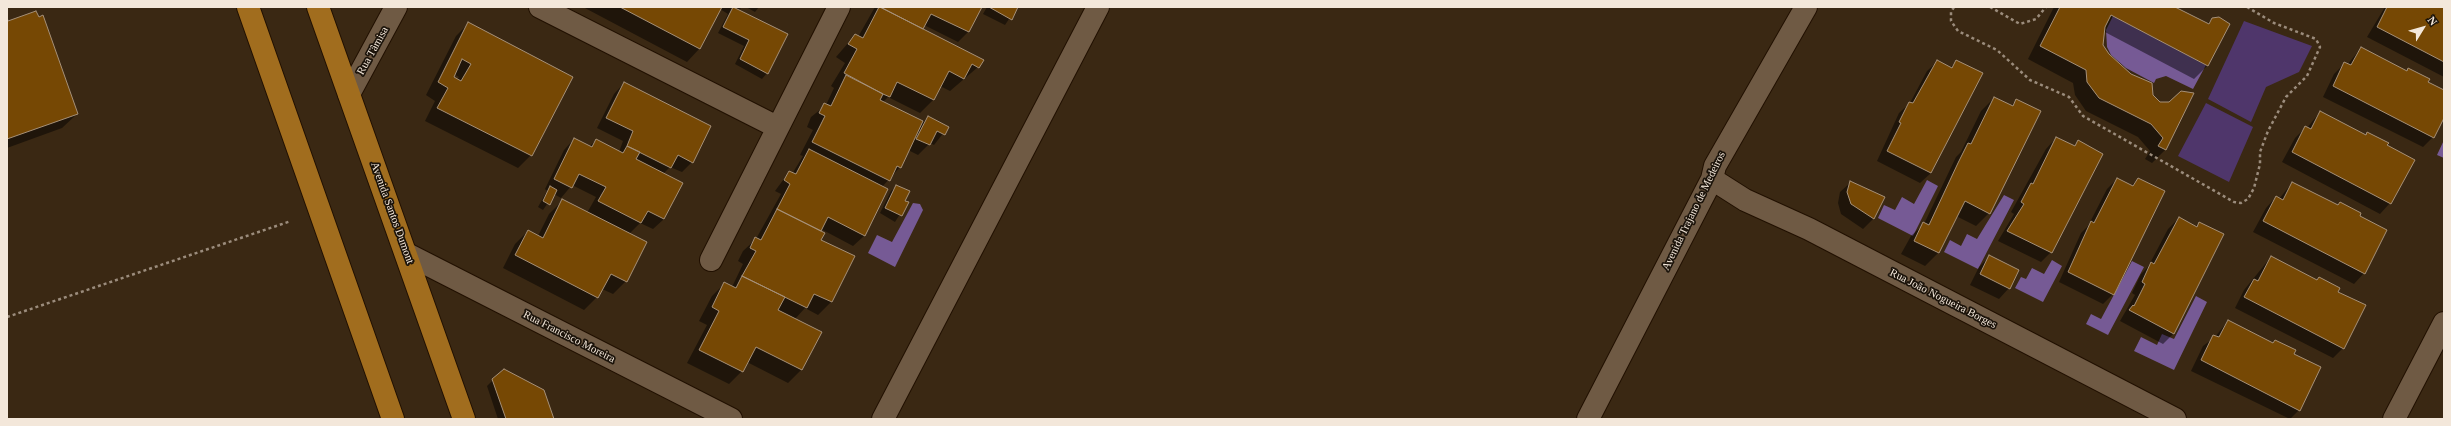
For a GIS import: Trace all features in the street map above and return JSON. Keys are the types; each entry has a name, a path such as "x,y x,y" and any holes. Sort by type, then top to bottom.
{"main road":[{"path":"248,7 393,419"},
{"name":"Avenida Santos Dumont","path":"318,7 407,254 464,419"}],"street":[{"name":"Rua Tâmisa","path":"349,94 396,7"},
{"path":"540,7 777,127"},
{"path":"711,260 839,7"},
{"path":"883,419 1098,7"},
{"name":"Avenida Trajano de Medeiros","path":"1588,419 1712,180 1715,166 1806,7"},
{"name":"Rua João Nogueira Borges","path":"1712,180 1745,200 1809,229 2175,419"},
{"name":"Rua Francisco Moreira","path":"407,254 731,419"},
{"path":"2394,419 2444,323"}],"path":[{"path":"1954,7 1951,12 1951,21 1958,31 1997,50 2030,80 2069,97 2083,116 2234,202 2242,203 2248,199 2254,188 2260,164 2260,152 2268,131 2286,97 2307,76 2320,47 2316,39 2274,23 2247,7"},
{"path":"1990,7 2020,24 2036,19 2046,7"},
{"path":"7,316 320,211"}],"shaded area":[{"path":"2113,16 2206,65 2193,89 2166,76 2156,79 2154,83 2126,68 2111,55 2107,47 2106,30"},
{"path":"2244,21 2312,46 2299,72 2266,87 2251,122 2208,99"},
{"path":"2206,103 2253,127 2229,182 2178,156"},
{"path":"2444,140 2444,158 2437,155"},
{"path":"1927,180 1938,186 1913,236 1878,218 1884,205 1895,210 1902,197 1914,204"},
{"path":"2004,195 2014,200 1978,269 1944,252 1950,240 1961,246 1967,234 1977,239"},
{"path":"913,203 920,204 923,210 895,267 868,253 877,235 892,242"},
{"path":"2052,260 2062,266 2043,302 2015,288 2021,277 2026,279 2032,268 2044,274"},
{"path":"2132,261 2144,267 2108,335 2086,324 2091,314 2101,319"},
{"path":"2196,296 2207,302 2174,370 2134,351 2141,337 2157,345 2162,334 2174,339"}],"building":[{"path":"620,7 722,7 700,49"},
{"path":"733,7 788,34 768,74 740,59 749,40 723,27"},
{"path":"879,7 984,60 979,68 972,64 964,79 949,71 934,100 897,82 890,97 883,94 844,73 857,49 848,44 855,34 863,38"},
{"path":"880,7 982,7 969,32 931,14 923,29"},
{"path":"989,7 1018,7 1012,20"},
{"path":"2060,7 2175,7 2209,24 2212,18 2219,17 2230,24 2208,66 2111,15 2105,27 2103,45 2109,54 2131,74 2152,83 2153,95 2160,102 2169,102 2181,91 2194,93 2166,150 2158,146 2163,138 2151,124 2099,98 2087,82 2086,70 2040,46"},
{"path":"2387,7 2444,7 2444,62 2377,27"},
{"path":"36,11 39,17 43,15 78,114 7,139 7,17 8,21"},
{"path":"468,22 573,77 532,156 437,108 448,88 438,82","holes":["462,59 471,64 461,81 454,77"]},
{"path":"2361,47 2407,71 2408,68 2430,79 2428,82 2444,90 2444,118 2434,138 2333,86 2344,62 2351,65"},
{"path":"1937,60 1952,68 1956,60 1983,73 1931,173 1887,151 1901,123 1899,122 1909,102 1913,103"},
{"path":"846,75 883,94 880,100 923,121 901,168 897,166 890,181 812,142 825,116 819,113 824,103 831,106"},
{"path":"624,82 711,126 693,163 678,155 671,168 627,146 633,131 606,118"},
{"path":"1994,97 2013,106 2016,99 2041,111 1990,214 1965,201 1939,253 1914,241 1923,222 1929,225 1968,143 1971,144"},
{"path":"2320,111 2366,135 2367,132 2389,143 2387,145 2415,160 2391,204 2292,152 2305,126 2311,129"},
{"path":"928,116 949,127 945,135 937,131 930,145 916,139"},
{"path":"2056,137 2075,146 2078,140 2103,154 2052,253 2007,231 2024,204 2021,202 2031,183 2033,184"},
{"path":"574,138 592,147 596,139 623,153 627,146 640,152 636,159 683,183 664,219 648,211 641,223 598,201 606,187 579,174 572,188 554,179"},
{"path":"809,149 888,189 865,236 828,217 821,231 777,209 790,184 784,180 789,171 796,174"},
{"path":"2117,178 2133,186 2138,178 2165,191 2114,295 2068,272 2091,221 2094,223"},
{"path":"1850,181 1885,197 1874,219 1851,204 1847,192"},
{"path":"2292,182 2338,205 2340,202 2361,213 2360,216 2387,230 2365,274 2263,221 2276,196 2283,200"},
{"path":"896,185 910,191 905,201 909,202 902,216 885,208"},
{"path":"550,186 557,190 550,205 543,201"},
{"path":"562,199 647,242 627,282 611,274 598,298 515,255 528,230 543,238"},
{"path":"777,209 825,233 821,240 855,256 832,302 814,294 807,308 742,276 756,251 750,248 755,237 761,240"},
{"path":"2179,217 2197,227 2199,222 2224,234 2174,334 2129,310 2133,305 2134,306 2145,284 2142,282 2151,262 2154,264"},
{"path":"1989,255 2019,270 2010,289 1980,274"},
{"path":"2271,256 2317,280 2319,277 2340,288 2338,292 2366,305 2344,349 2244,297 2254,279 2258,281"},
{"path":"742,276 785,297 778,310 822,332 802,370 756,347 743,372 699,350 719,311 712,307 724,282 736,288"},
{"path":"2228,320 2273,343 2275,340 2296,350 2294,354 2321,367 2300,411 2201,360 2213,335 2219,337"},
{"path":"504,369 544,390 554,419 506,419 492,379"}]}
